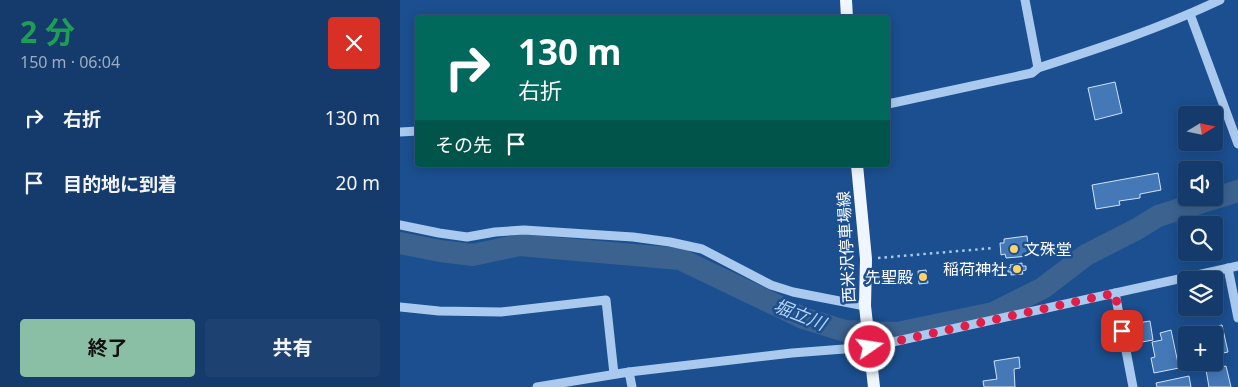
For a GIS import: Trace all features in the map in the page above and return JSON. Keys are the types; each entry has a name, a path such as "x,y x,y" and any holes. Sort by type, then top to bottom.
{"main road":[{"path":"846,0 847,15"},
{"name":"西米沢停車場線","path":"857,167 866,259 865,306 874,387"}],"street":[{"path":"1025,0 1038,68"},
{"path":"890,104 1032,73 1038,68 1134,37 1220,0"},
{"path":"1190,14 1238,144"},
{"path":"400,132 415,131"},
{"path":"400,225 438,233 467,236 524,230 624,236 670,242 702,249 771,285 793,292 865,306"},
{"path":"537,387 629,372 869,345 1238,266"},
{"path":"1228,268 1238,318"},
{"path":"1115,293 1133,387"},
{"path":"400,307 440,311 501,312 606,300 614,374"},
{"path":"629,372 632,387"}],"path":[{"path":"866,259 994,248"}],"building":[{"path":"1115,82 1122,113 1095,120 1088,88"},
{"path":"1158,173 1161,190 1140,194 1140,198 1119,201 1120,205 1096,209 1092,185"},
{"name":"文殊堂","path":"1027,236 1029,256 1006,258 1005,254 1001,255 1000,243 1004,243 1004,239"},
{"name":"稲荷神社","path":"1022,263 1022,266 1026,266 1026,270 1022,271 1023,274 1011,275 1011,272 1008,272 1008,268 1011,267 1010,265"},
{"name":"先聖殿","path":"926,270 928,283 919,284 918,271"},
{"path":"1150,321 1153,340 1131,344 1129,330 1138,329 1137,323"},
{"path":"1171,330 1178,368 1154,373 1151,358 1155,357 1152,342 1162,340 1160,333"},
{"path":"1223,330 1228,352 1223,353"},
{"path":"1019,357 1020,368 1014,369 1015,387 984,387 983,381 997,379 994,361"},
{"path":"1226,366 1231,387 1209,387 1206,371 1223,371 1223,367"},
{"path":"1189,376 1191,387 1157,387 1156,383"}],"waterway":[{"name":"堀立川","path":"400,243 473,255 519,245 680,259 803,318 845,331 897,333 993,313 1043,288 1086,255 1158,216 1238,191"}],"place":[{"name":"文殊堂","path":"1014,249"},
{"name":"稲荷神社","path":"1017,269"},
{"name":"先聖殿","path":"923,277"}],"route":[{"path":"870,347 1115,293 1122,331"}]}
